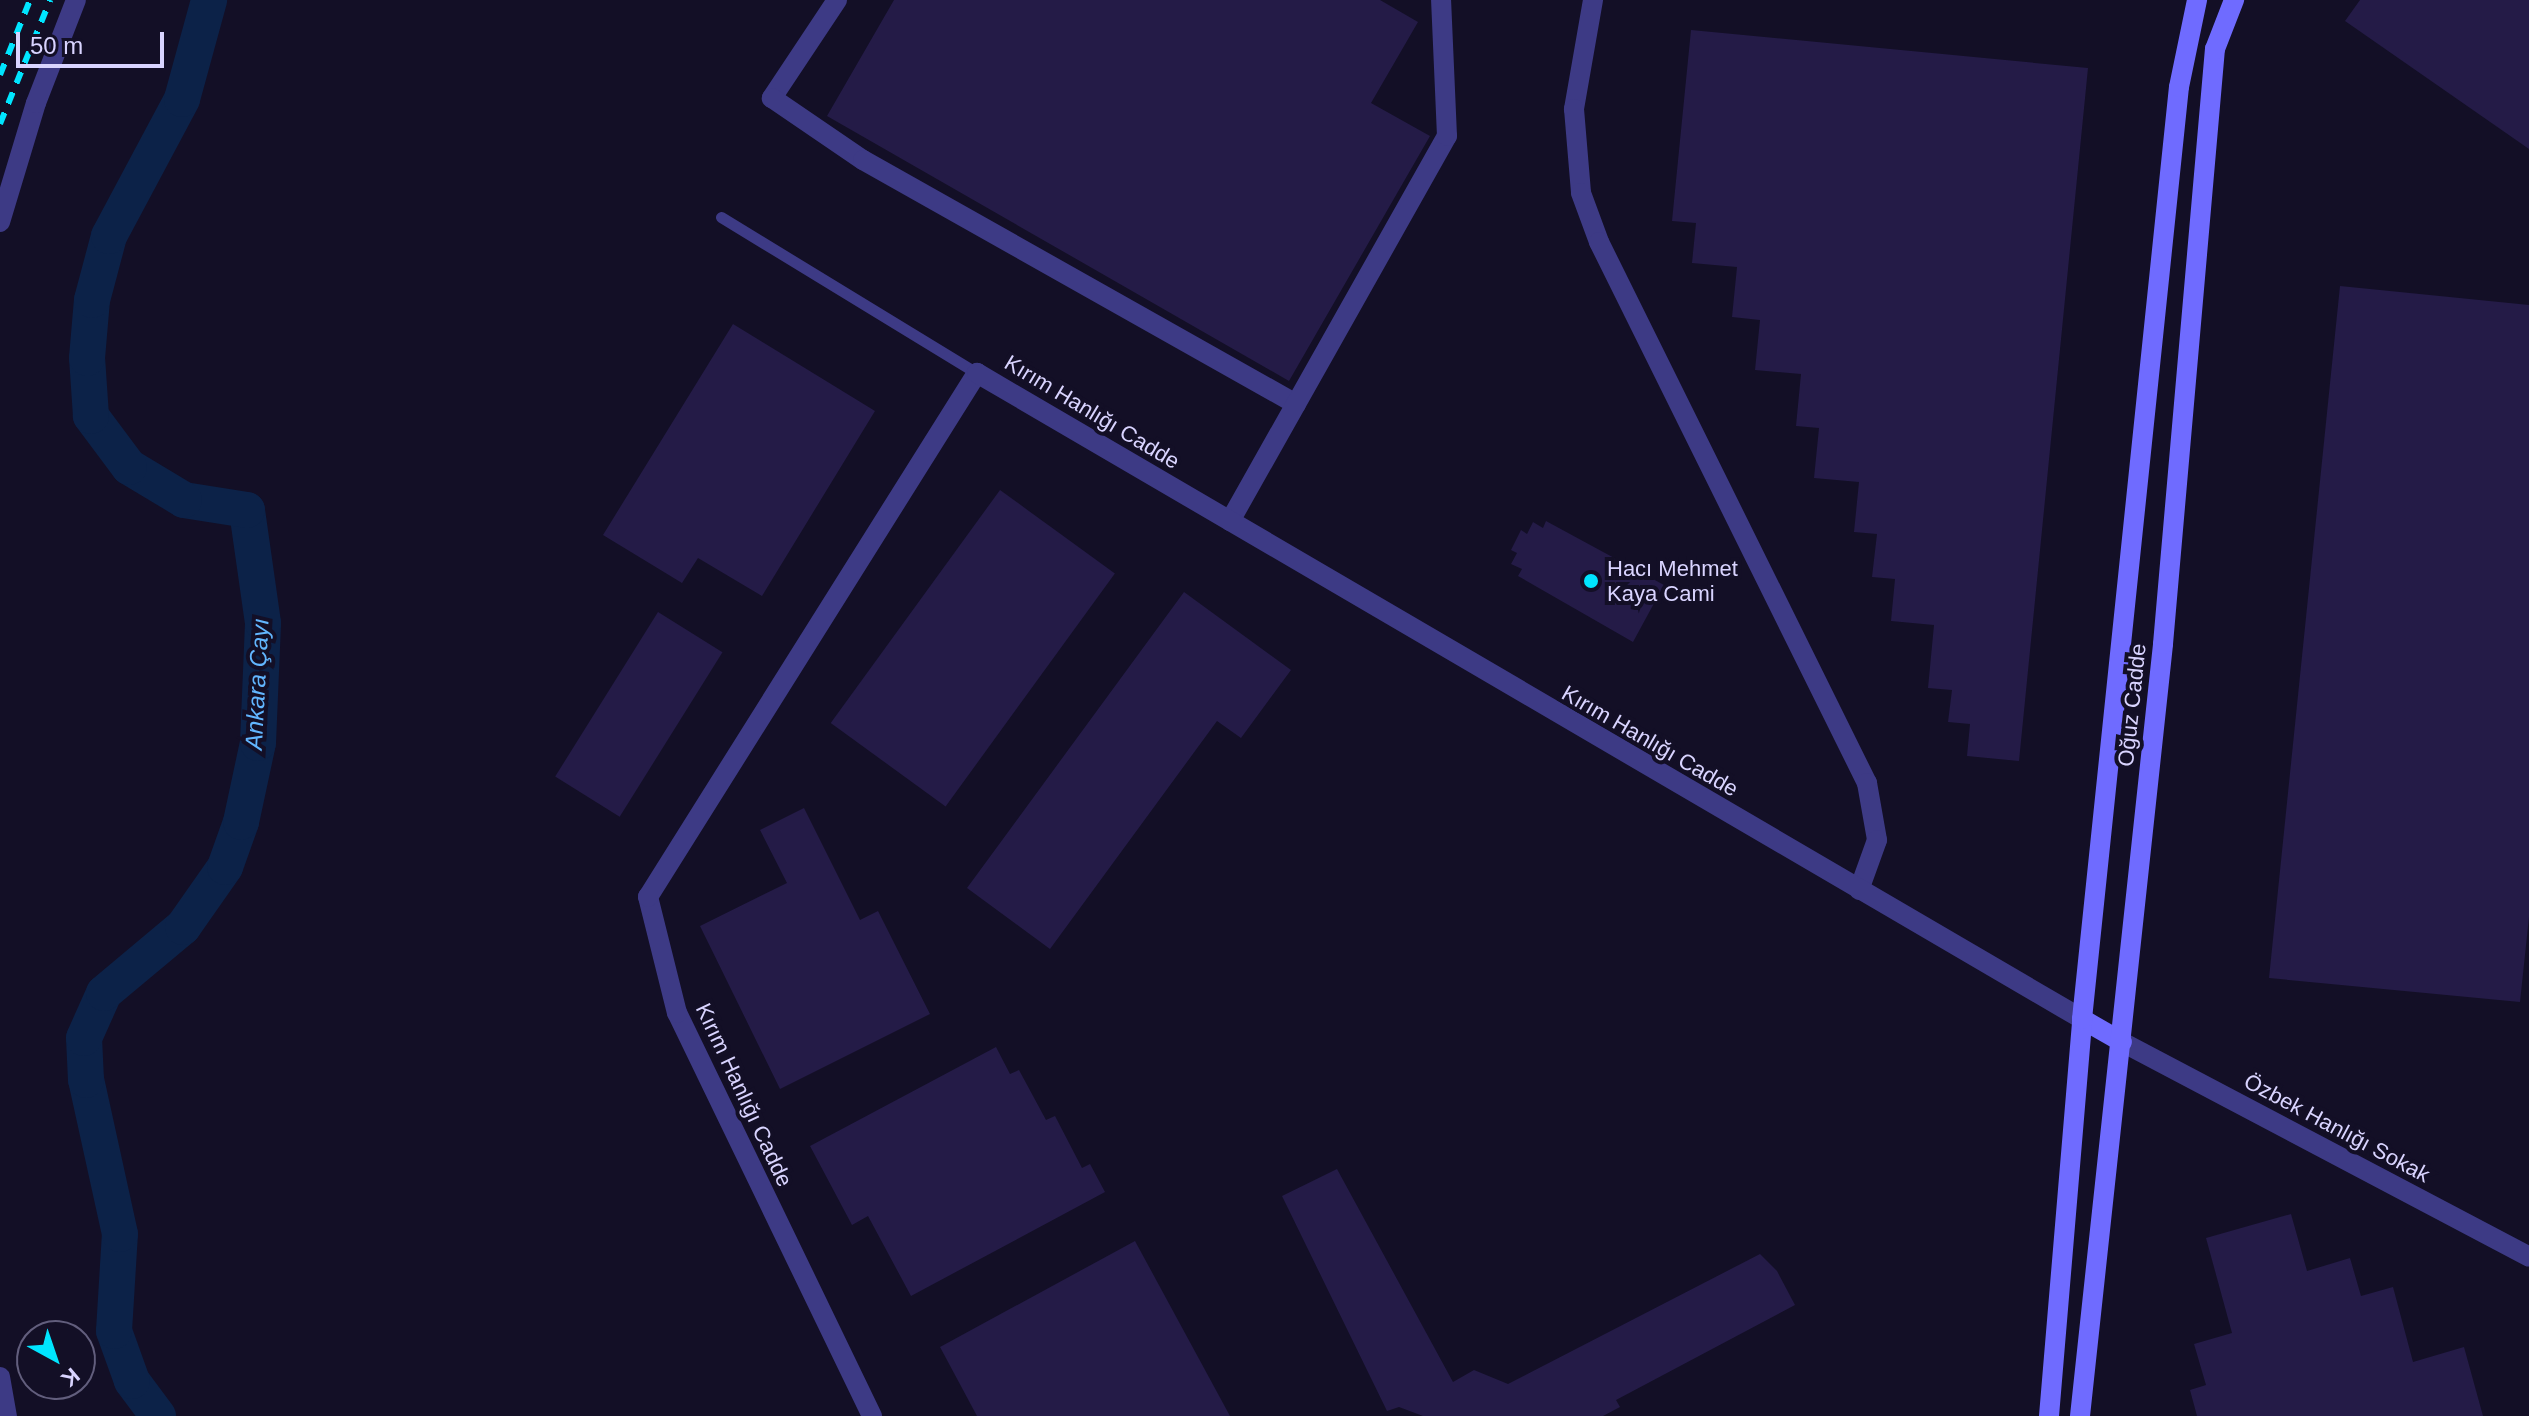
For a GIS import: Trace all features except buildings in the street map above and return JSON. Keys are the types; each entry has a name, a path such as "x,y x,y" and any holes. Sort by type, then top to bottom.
{"street":[{"path":"0,222 36,103 76,0"},
{"path":"837,0 772,98 863,160 1296,404"},
{"path":"1230,521 1447,136 1441,0"},
{"path":"1593,0 1574,109 1581,193 1599,242 1867,783 1877,840 1859,890"},
{"name":"Oğuz Cadde","path":"2049,1416 2082,1019 2179,87 2197,0"},
{"name":"Oğuz Cadde","path":"2080,1416 2122,1042 2215,49 2234,0"},
{"name":"Kırım Hanlığı Cadde","path":"872,1416 677,1013 648,897 977,373 2082,1019"},
{"path":"2082,1019 2122,1042"},
{"name":"Özbek Hanlığı Sokak","path":"2122,1042 2529,1257"},
{"path":"0,1377 7,1416"}],"lane":[{"path":"721,217 977,373"}],"waterway":[{"name":"Ankara Çayı","path":"158,1416 132,1381 114,1331 120,1234 86,1080 84,1038 104,993 183,927 225,867 241,822 258,743 263,623 247,510 184,500 129,467 91,416 87,358 92,300 109,236 182,99 209,0"}],"railway":[{"path":"0,75 30,0"},
{"path":"0,124 50,0"}],"place":[{"name":"Hacı Mehmet Kaya Cami","path":"1591,581"}]}
